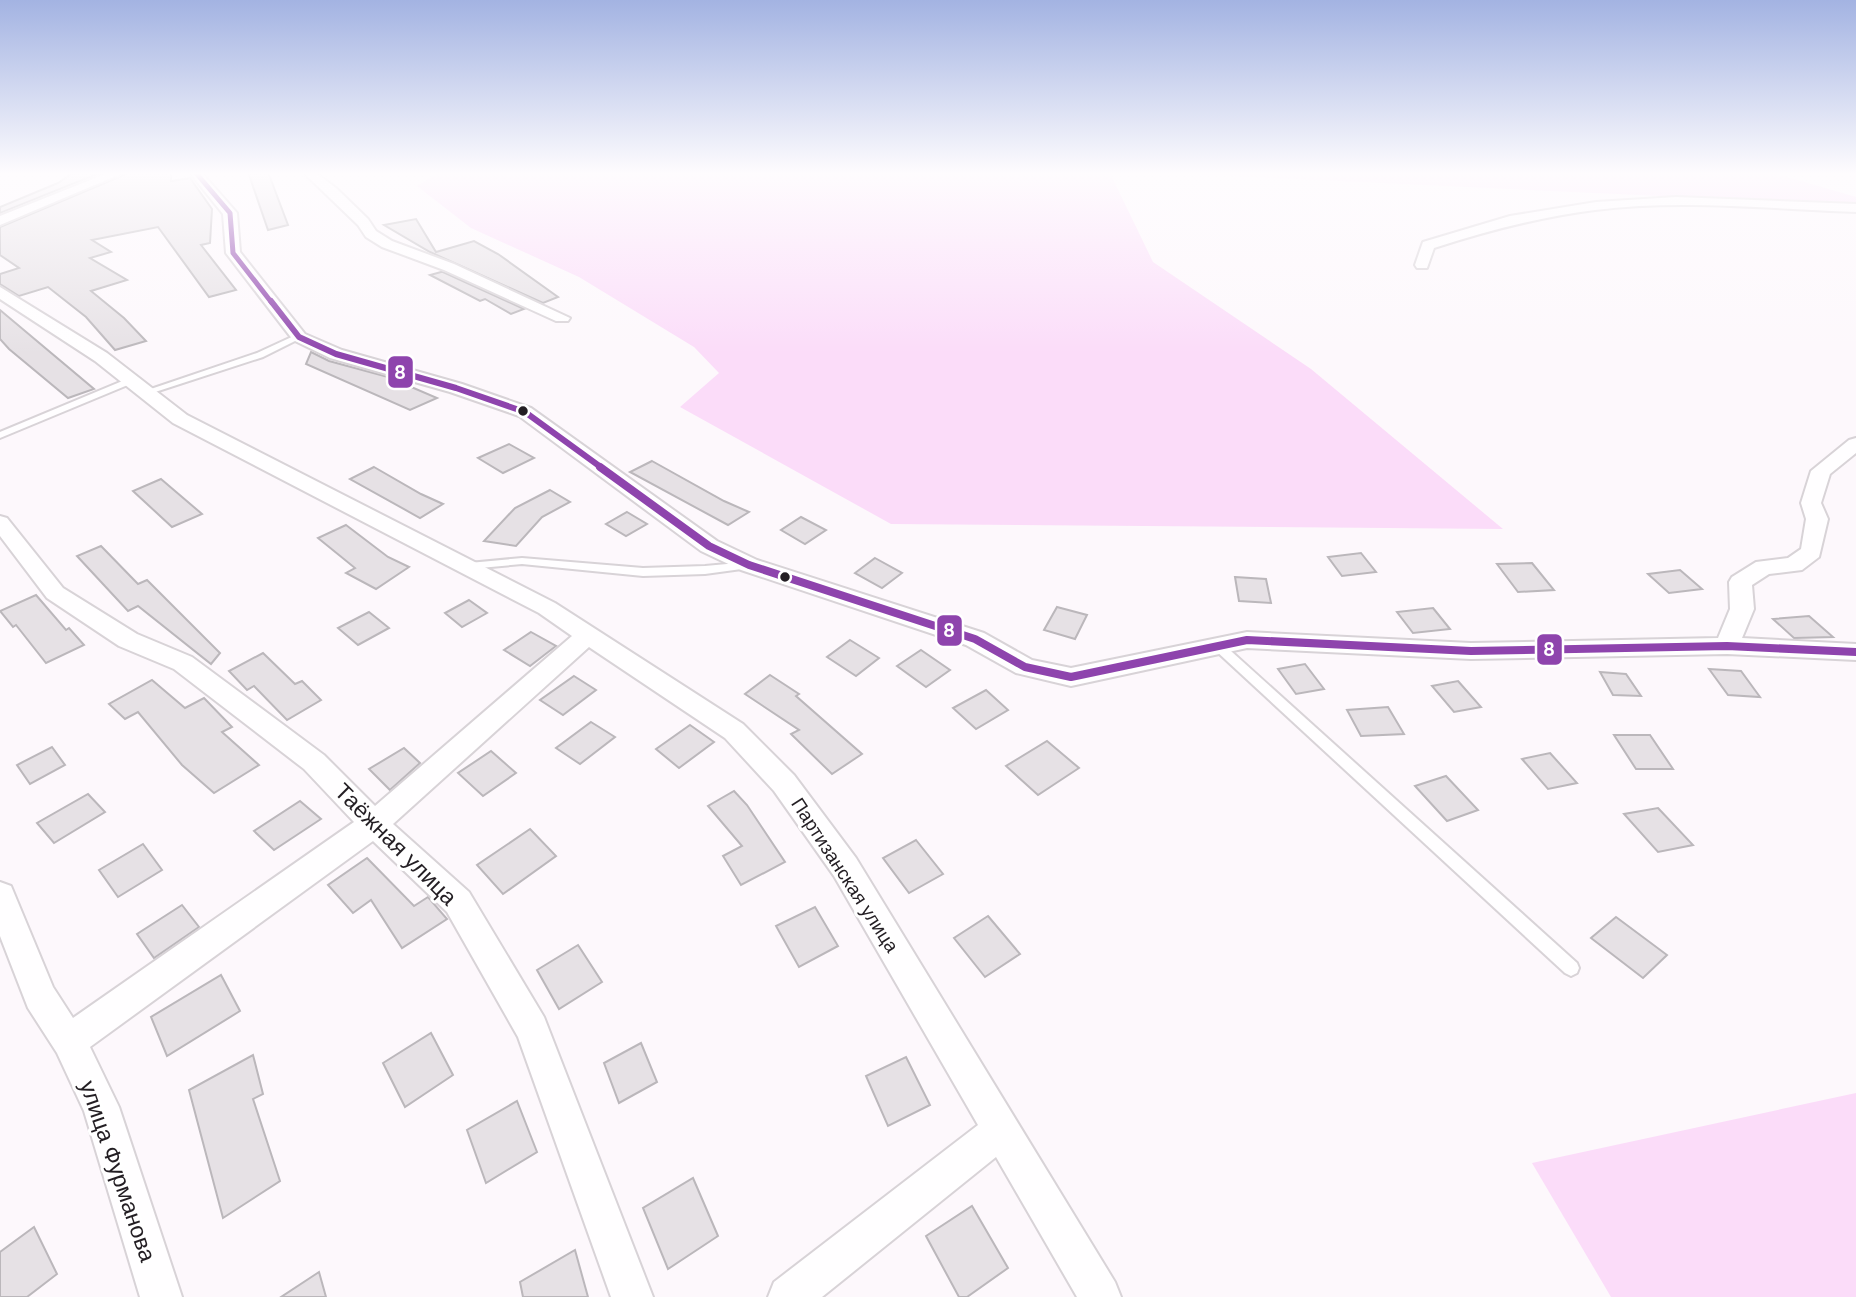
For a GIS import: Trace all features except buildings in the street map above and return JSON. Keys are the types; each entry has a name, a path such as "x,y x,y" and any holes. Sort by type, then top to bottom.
{"street":[{"path":"232,234 233,253 299,337 336,354 456,388 525,412 709,546 749,565 975,639 1025,667 1071,677 1247,640 1471,651 1727,646 1856,652"},
{"path":"372,234 387,244 449,267 562,318"},
{"path":"1422,265 1428,245 1462,234"},
{"name":"Партизанская улица","path":"0,292 139,386 180,419 547,608 734,731 784,783 845,867 1100,1297"},
{"path":"1727,646 1742,609 1740,582 1764,568 1794,565 1811,552 1816,519 1811,503 1821,471 1856,444"},
{"name":"Таёжная улица","path":"0,522 55,593 128,640 183,663 314,762 374,824 458,902 532,1029 632,1297"},
{"path":"69,1041 374,824 588,635"},
{"name":"улица Фурманова","path":"0,895 40,997 69,1041 101,1107 161,1297"},
{"path":"789,1297 1002,1129"}],"lane":[{"path":"0,435 139,386 260,355 299,337"},
{"path":"469,566 522,561 643,572 749,565"},
{"path":"1218,646 1571,968"}],"shaded area":[{"path":"483,234 1139,234 1153,262 1311,369 1503,529 891,524 680,407 719,373 694,347 579,277"},
{"path":"1856,1093 1856,1297 1611,1297 1532,1163"}],"transit line":[{"name":"8","path":"232,234 233,253 299,337 336,354 456,388 525,412 709,546 749,565 975,639 1025,667 1071,677 1247,640 1471,651 1727,646 1856,652"}]}
